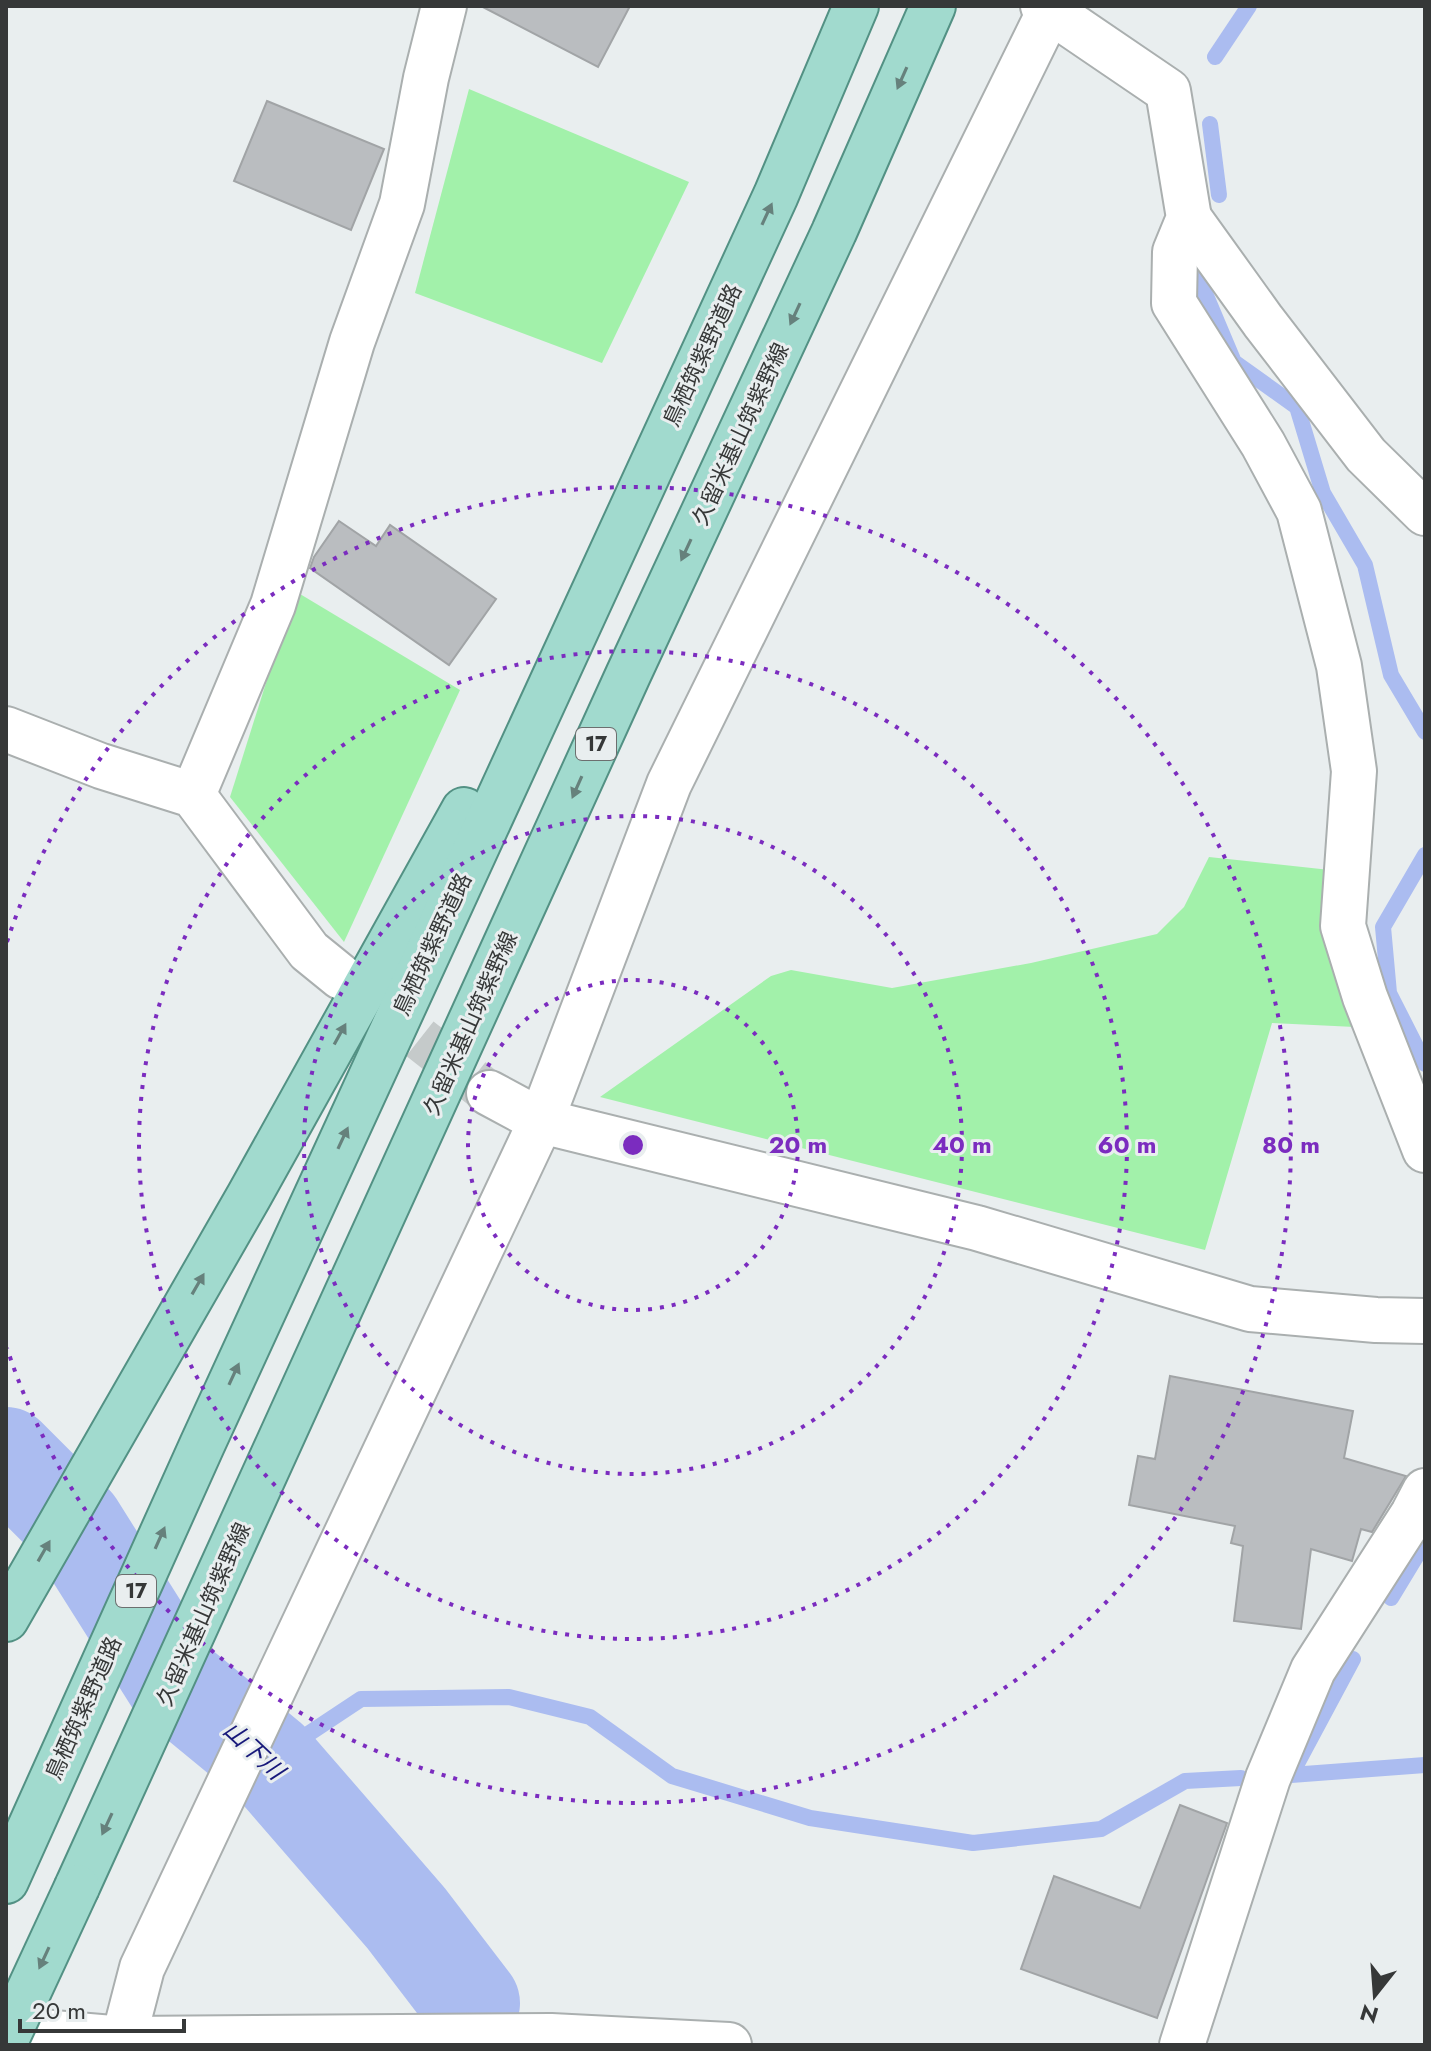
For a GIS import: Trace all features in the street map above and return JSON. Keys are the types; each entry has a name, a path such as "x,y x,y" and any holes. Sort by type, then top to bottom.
{"main road":[{"name":"鳥栖筑紫野道路","path":"13,1866 636,494 776,195 856,6"},
{"name":"久留米基山筑紫野線","path":"6,2040 137,1761 628,675 834,232 933,6"},
{"path":"6,1619 249,1196 636,494"}],"street":[{"path":"193,795 273,605 352,342 402,204 426,78 444,6"},
{"path":"123,2042 142,1968 541,1121 669,784 1048,8 1168,91 1189,218 1366,455 1425,513"},
{"path":"1189,218 1175,252 1174,303 1263,444 1299,511 1320,586 1339,666 1354,771 1343,926 1365,997 1425,1150"},
{"path":"6,729 101,766 193,795 309,951 341,977"},
{"path":"489,1093 541,1121 977,1228 1250,1309 1425,1321"},
{"path":"1182,2045 1268,1778 1313,1670 1425,1491"},
{"path":"6,2029 123,2042 551,2036 729,2045"}],"green space":[{"path":"469,89 689,182 602,363 415,293"},
{"path":"295,591 460,690 344,942 230,797"},
{"path":"1209,857 1330,870 1355,1027 1272,1023 1205,1250 600,1097 771,976 791,970 892,988 1031,963 1157,934 1184,907"}],"building":[{"path":"481,6 630,6 598,67"},
{"path":"267,101 384,149 351,230 234,181"},
{"path":"339,521 376,546 390,525 496,599 449,665 310,568"},
{"path":"1170,1376 1353,1411 1344,1458 1406,1476 1372,1532 1361,1529 1352,1561 1311,1549 1301,1629 1234,1621 1243,1546 1231,1543 1235,1526 1129,1505 1138,1456 1155,1459"},
{"path":"1180,1805 1227,1823 1157,2018 1021,1969 1054,1876 1140,1908"}],"waterway":[{"path":"1215,57 1249,6"},
{"path":"1210,124 1219,195"},
{"path":"1199,279 1234,362 1297,407 1323,493 1365,565 1391,675 1425,732"},
{"path":"1425,855 1383,927 1389,993 1425,1064"},
{"name":"山下川","path":"6,1456 75,1525 174,1682 269,1760 406,1918 471,2003"},
{"path":"1391,1598 1425,1542"},
{"path":"1292,1773 1353,1659"},
{"path":"269,1760 361,1699 509,1697 590,1717 672,1776 810,1818 973,1843 1101,1829 1185,1781 1241,1778"},
{"path":"1291,1775 1425,1765"},
{"name":"山下川","path":"471,2003 494,2031"}],"tunnel":[{"path":"368,998 489,1093"}]}
